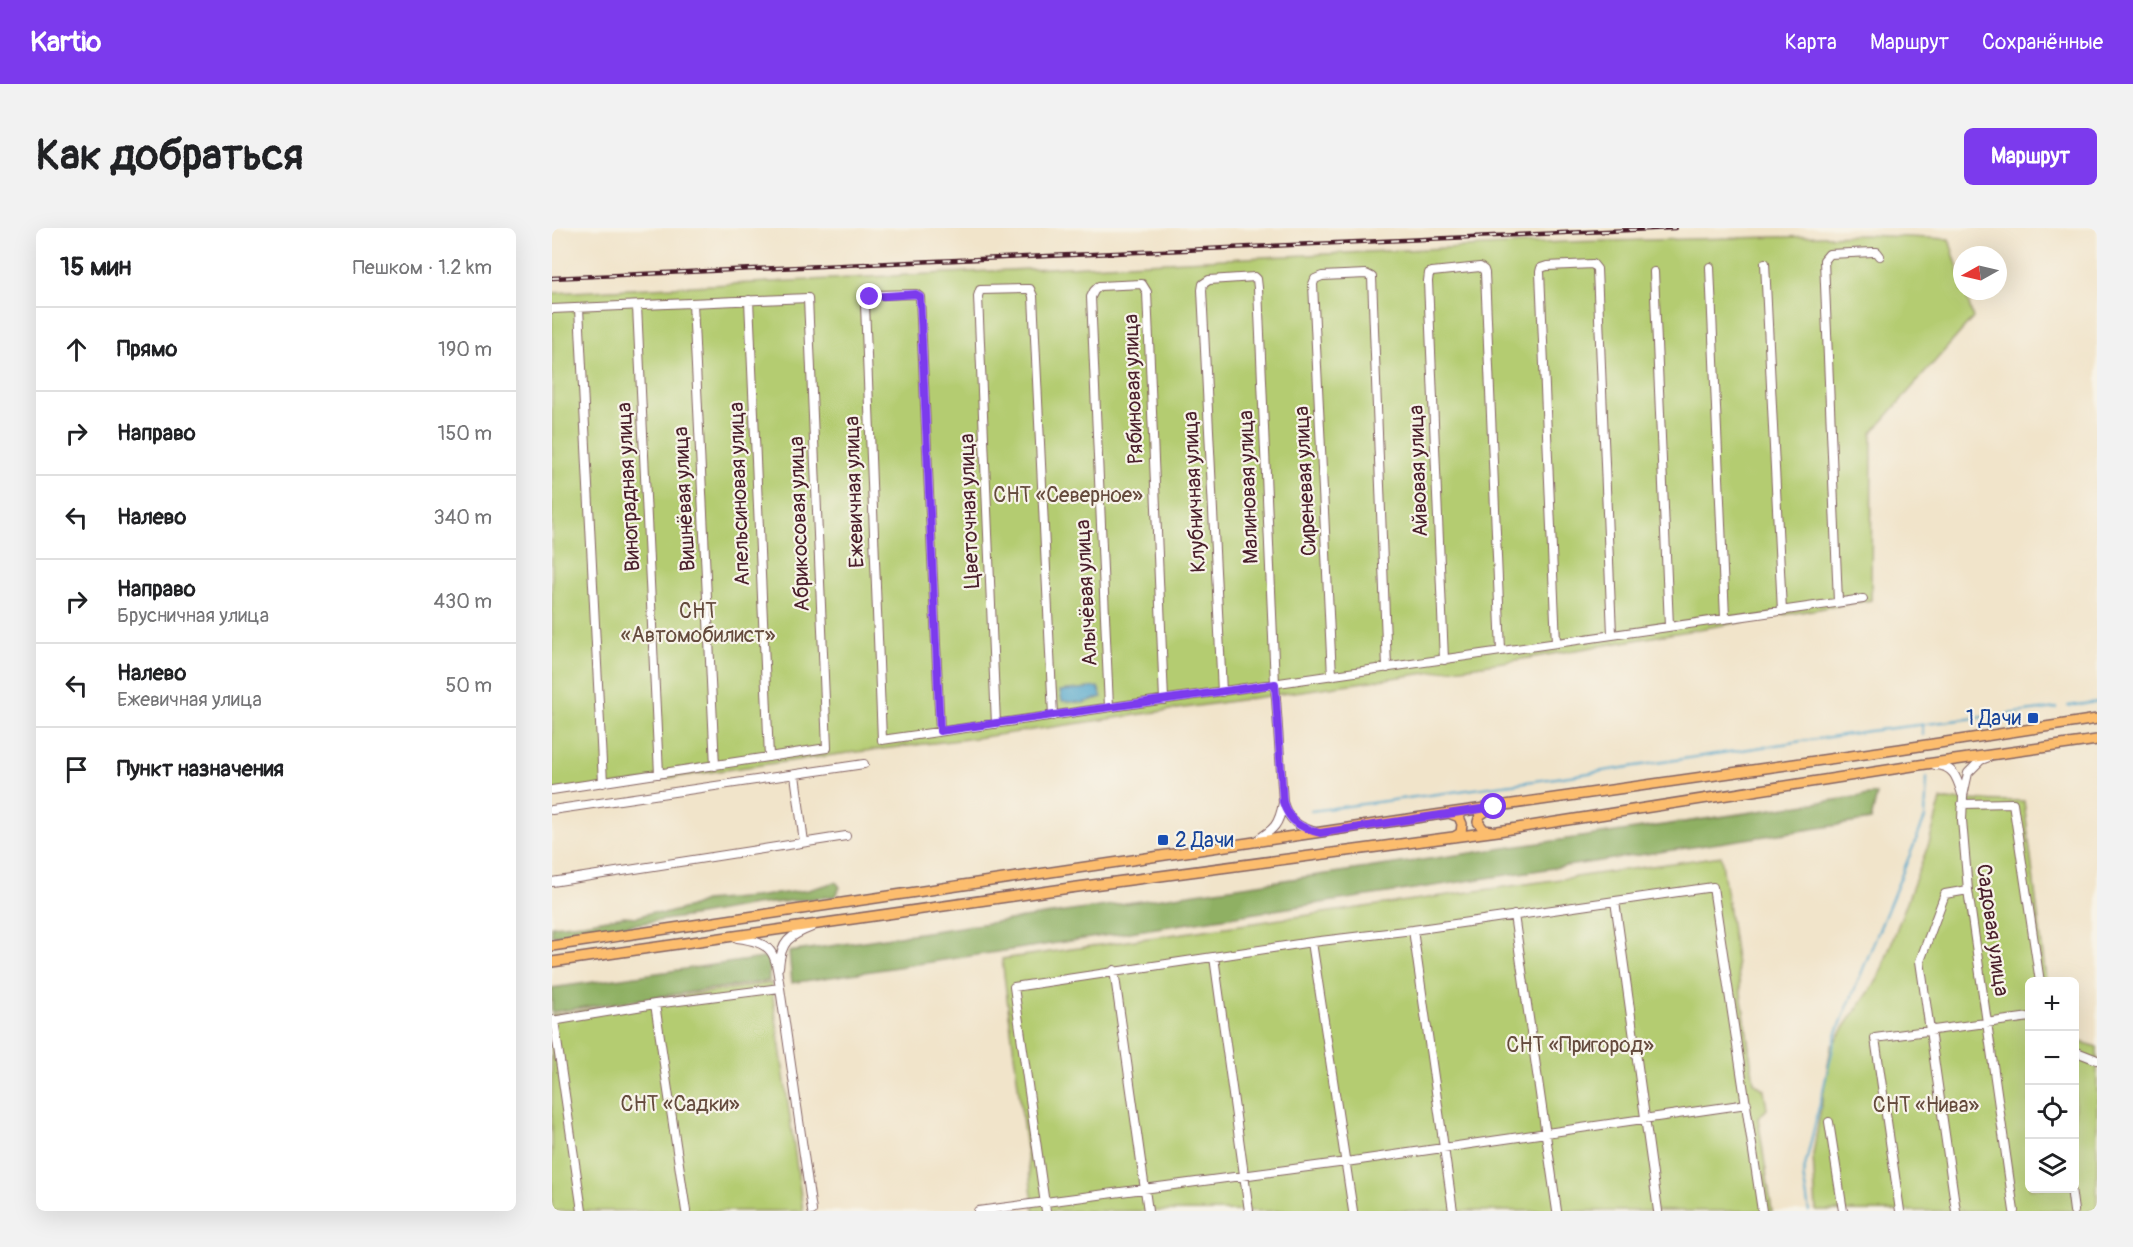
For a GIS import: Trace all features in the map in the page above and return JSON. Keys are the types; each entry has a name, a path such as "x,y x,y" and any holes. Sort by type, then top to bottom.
{"main road":[{"path":"552,946 2097,719"},
{"path":"552,962 1070,888 1452,838 1919,765 2097,740"},
{"path":"1494,807 1480,815 1479,825 1484,830 1498,831"},
{"path":"1449,813 1459,817 1462,824 1461,833 1452,838"}],"street":[{"path":"1838,602 1824,264 1829,254 1877,252 1880,256"},
{"path":"1765,263 1782,611"},
{"path":"1556,643 1540,272 1541,268 1546,266 1593,264 1598,272 1612,634"},
{"name":"Айвовая улица","path":"1444,660 1428,281 1429,273 1432,272 1480,267 1485,273 1501,651"},
{"path":"1710,267 1725,618"},
{"path":"1654,272 1669,626"},
{"name":"Сиреневая улица","path":"1332,676 1313,284 1315,279 1322,276 1366,274 1372,277 1387,668"},
{"name":"Клубничная улица","path":"1222,692 1202,290 1203,284 1209,280 1251,277 1257,279 1258,288"},
{"name":"Рябиновая улица","path":"1091,297 1100,286 1142,285 1147,292 1164,700"},
{"name":"Малиновая улица","path":"1258,288 1275,684 1283,802"},
{"name":"Цветочная улица","path":"996,724 978,296 980,290 1030,289 1033,296 1053,716"},
{"name":"Ежевичная улица","path":"916,294 920,297 940,731 882,740 865,304 870,297 875,295 916,294"},
{"name":"Алычёвая улица","path":"1091,297 1109,707"},
{"name":"Абрикосовая улица","path":"749,300 808,298 827,748 769,758"},
{"path":"552,309 749,300"},
{"name":"Апельсиновая улица","path":"749,300 769,758"},
{"name":"Вишнёвая улица","path":"693,303 715,766"},
{"name":"Виноградная улица","path":"637,306 660,774"},
{"path":"579,308 603,783"},
{"path":"940,731 1863,599"},
{"path":"1962,800 1968,773 1973,766 1981,760 2000,753"},
{"path":"552,790 769,758"},
{"path":"552,810 864,764"},
{"path":"1919,765 1950,769 1956,775 1962,800"},
{"path":"795,775 804,842"},
{"path":"1962,800 2013,803 2039,977"},
{"name":"Садовая улица","path":"1962,800 1968,890 2014,1211"},
{"path":"1283,802 1287,814 1294,822 1305,829 1320,833"},
{"path":"1254,843 1274,829 1279,820 1283,802"},
{"path":"552,882 846,836"},
{"path":"1046,1211 1014,987 1114,970 1713,887 1762,1211"},
{"path":"1956,1211 1920,961 1945,894 1968,890"},
{"path":"1615,900 1658,1211"},
{"path":"1514,915 1557,1211"},
{"path":"778,975 780,957 786,941 792,935 826,922"},
{"path":"1413,930 1453,1211"},
{"path":"727,936 747,939 766,946 774,957 812,1211"},
{"path":"1312,942 1353,1211"},
{"path":"1214,957 1249,1211"},
{"path":"1114,970 1148,1211"},
{"path":"582,1211 553,1021 655,1004 780,988"},
{"path":"655,1004 686,1211"},
{"path":"1900,1211 1875,1038 2025,1018"},
{"path":"2079,1053 2097,1060"},
{"path":"978,1211 1346,1162 1747,1104"},
{"path":"1829,1122 1843,1211"},
{"path":"2072,1193 2074,1211"}],"green space":[{"name":"СНТ «Северное»","path":"1865,235 1949,239 1953,252 1953,300 1968,300 1973,318 1872,433 1871,600 1517,660 976,738 848,753 552,794 552,293 1564,242"},
{"path":"1877,794 1871,820 792,983 789,952"},
{"name":"СНТ «Нива»","path":"1941,800 2024,801 2046,977 2025,977 2025,1193 2079,1193 2079,1041 2097,1047 2097,1211 1816,1211 1813,1155 1831,1047 1878,979 1929,843"},
{"name":"СНТ «Пригород»","path":"1721,856 1754,1082 1764,1090 1767,1109 1758,1118 1772,1211 1034,1211 1002,959"},
{"path":"836,882 840,887 836,896 754,905 552,936 552,926 624,916 637,917 652,912 664,914 704,901 808,890"},
{"path":"769,957 769,981 552,1012 552,988"},
{"name":"СНТ «Садки»","path":"771,983 803,1211 552,1211 552,1015"}],"water":[{"path":"1098,687 1102,697 1083,703 1062,701 1060,691"}],"waterway":[{"path":"2068,706 2097,702"},
{"path":"2007,714 2057,708"},
{"path":"1311,811 1556,778 1869,731 2000,715"},
{"path":"1922,726 1923,735"},
{"path":"1809,1211 1803,1175 1836,1035 1925,818 1927,777"}],"railway":[{"path":"552,278 1675,228"}],"place":[{"name":"1 Дачи","path":"2033,718"},
{"name":"2 Дачи","path":"1163,840"}],"route":[{"path":"870,297 916,294 920,297 940,731 1275,684 1283,802 1287,814 1305,829 1320,833 1494,807"}],"park label":[{"name":"СНТ «Автомобилист»","path":"698,623"}]}
